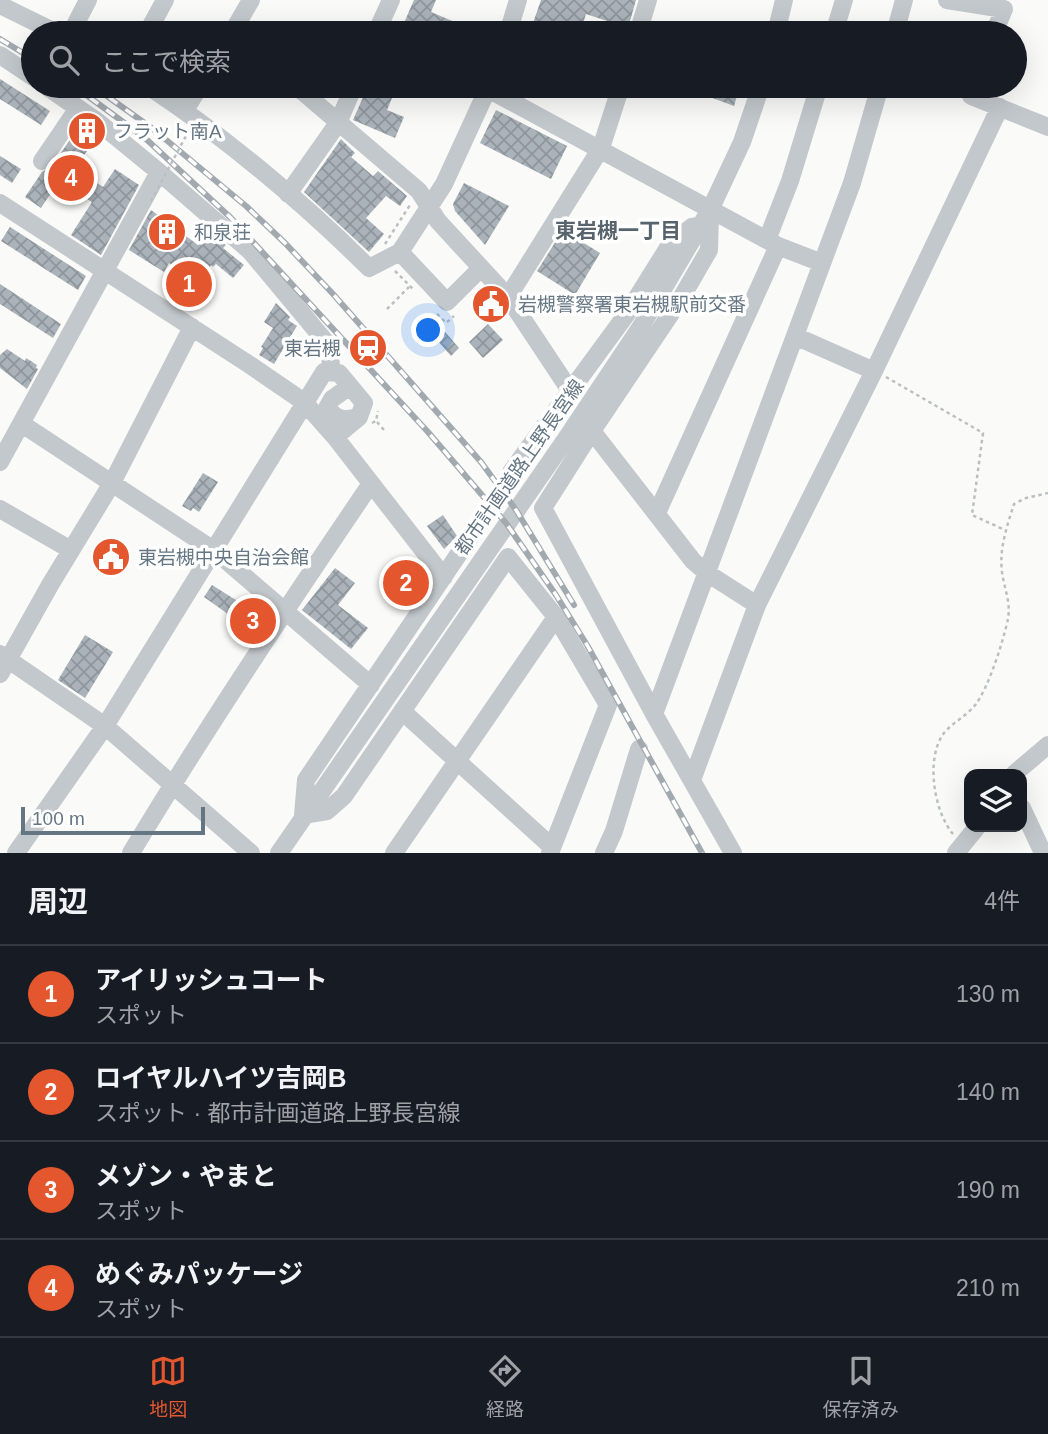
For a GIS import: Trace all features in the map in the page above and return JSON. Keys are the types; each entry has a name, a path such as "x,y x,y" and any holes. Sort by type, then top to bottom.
{"street":[{"path":"77,21 88,0"},
{"path":"154,21 165,0"},
{"path":"240,21 251,0"},
{"path":"381,21 391,0"},
{"path":"511,21 517,0"},
{"path":"642,21 648,0"},
{"path":"779,21 784,0"},
{"path":"838,21 844,0"},
{"path":"898,21 904,0"},
{"path":"947,0 1005,4 999,21"},
{"path":"9,5 36,21"},
{"path":"0,55 21,69"},
{"path":"63,98 250,251 330,347 331,371"},
{"path":"164,98 319,219 369,268 392,255 422,203 444,184 484,98"},
{"path":"189,117 196,98"},
{"path":"310,98 419,191 422,203 508,297 571,392"},
{"path":"288,194 338,123 349,98"},
{"path":"509,98 773,243 822,263"},
{"path":"508,297 601,148 617,98"},
{"name":"都市計画道路上野長宮線","path":"279,853 640,328 711,208 742,142 757,98"},
{"path":"657,513 773,243 815,98"},
{"path":"654,714 852,183 877,98"},
{"path":"976,98 1048,127"},
{"path":"692,780 757,605 1000,107"},
{"path":"42,161 78,108"},
{"path":"0,462 103,271 162,177"},
{"path":"0,203 304,402 444,578"},
{"path":"711,208 709,250 680,300 543,508 654,714 733,853"},
{"path":"511,472 625,315 671,243 692,227 701,225"},
{"path":"392,255 447,302 481,268"},
{"path":"192,327 112,483 3,663 105,726 251,853"},
{"path":"795,336 874,370"},
{"path":"16,853 105,726 324,372 339,373 364,403 367,422"},
{"path":"350,386 332,399 327,408 335,418 367,422"},
{"path":"335,438 367,422"},
{"path":"22,425 215,551 370,685"},
{"path":"592,430 692,561 757,605"},
{"path":"131,853 285,610 370,485"},
{"path":"0,509 71,550"},
{"path":"402,711 457,759 551,850 608,705 556,617 508,557 402,711 344,796 327,811 303,816 306,780 481,521"},
{"path":"394,853 556,617"},
{"path":"1020,769 1048,745"},
{"path":"604,853 614,831 639,749"},
{"path":"1027,819 1043,853"},
{"path":"960,849 973,832"}],"path":[{"path":"162,177 150,200 189,117"},
{"path":"419,295 410,286 392,255 422,203"},
{"path":"387,309 410,286"},
{"path":"437,314 446,323 456,314"},
{"path":"874,370 983,433 972,515 1005,530"},
{"path":"380,401 367,422 384,430"},
{"path":"960,849 946,825 934,791 937,749 944,734 976,705 987,684 1008,618 1009,596 1002,572 1005,530 1014,504 1026,498 1048,494"}],"building":[{"path":"414,0 436,0 431,12 452,21 405,21"},
{"path":"541,0 636,0 630,21 607,21 586,14 584,21 534,21"},
{"path":"0,79 21,92 21,98 30,98 50,111 41,125 0,99"},
{"path":"363,98 392,98 387,110 404,117 395,138 353,120"},
{"path":"712,98 736,98 734,106"},
{"path":"496,110 567,146 551,179 480,143"},
{"path":"81,124 98,137 74,168 103,187 115,169 139,185 101,255 71,235 92,202 59,181 41,208 25,197 42,172 51,167"},
{"path":"341,139 355,153 351,157 373,176 378,171 407,196 400,206 386,196 366,218 384,234 369,252 304,192"},
{"path":"0,156 21,169 12,183 0,175"},
{"path":"464,183 509,206 485,245 455,211 453,204"},
{"path":"151,210 198,245 205,242 208,244 215,236 226,245 223,248 244,265 233,278 216,264 213,267 211,265 187,302 174,294 186,275 169,263 164,272 129,250"},
{"path":"10,227 86,276 78,290 1,241"},
{"path":"563,230 600,253 575,295 537,271"},
{"path":"0,284 61,324 53,338 0,304"},
{"path":"276,303 290,317 288,320 297,326 274,364 259,355 273,328 264,322"},
{"path":"434,315 459,348 451,356 423,324"},
{"path":"488,324 503,340 483,358 469,342"},
{"path":"7,349 25,361 26,358 37,365 38,369 27,389 0,368 0,355"},
{"path":"203,473 218,482 199,512 193,508 191,511 182,506"},
{"path":"443,515 457,536 444,549 427,526"},
{"path":"103,544 128,560 120,572 95,555"},
{"path":"395,562 425,584 414,600 383,579"},
{"path":"335,568 355,583 338,605 368,628 351,649 302,610"},
{"path":"212,585 266,619 256,634 204,597"},
{"path":"85,635 113,652 85,698 58,680"}],"railway":[{"path":"0,39 21,52"},
{"path":"90,98 145,138 231,218 428,432 506,523 587,645 702,853"},
{"path":"110,98 153,129 246,206 333,294 481,462 516,510 574,605"}],"place":[{"name":"フラット南A","path":"87,131"},
{"name":"めぐみパッケージ","path":"71,178"},
{"name":"和泉荘","path":"167,232"},
{"name":"アイリッシュコート","path":"189,284"},
{"name":"岩槻警察署東岩槻駅前交番","path":"491,304"},
{"name":"東岩槻","path":"368,348"},
{"name":"東岩槻中央自治会館","path":"111,557"},
{"name":"ロイヤルハイツ吉岡B","path":"406,583"},
{"name":"メゾン・やまと","path":"253,621"}],"district":[{"name":"東岩槻一丁目","path":"618,231"}]}
